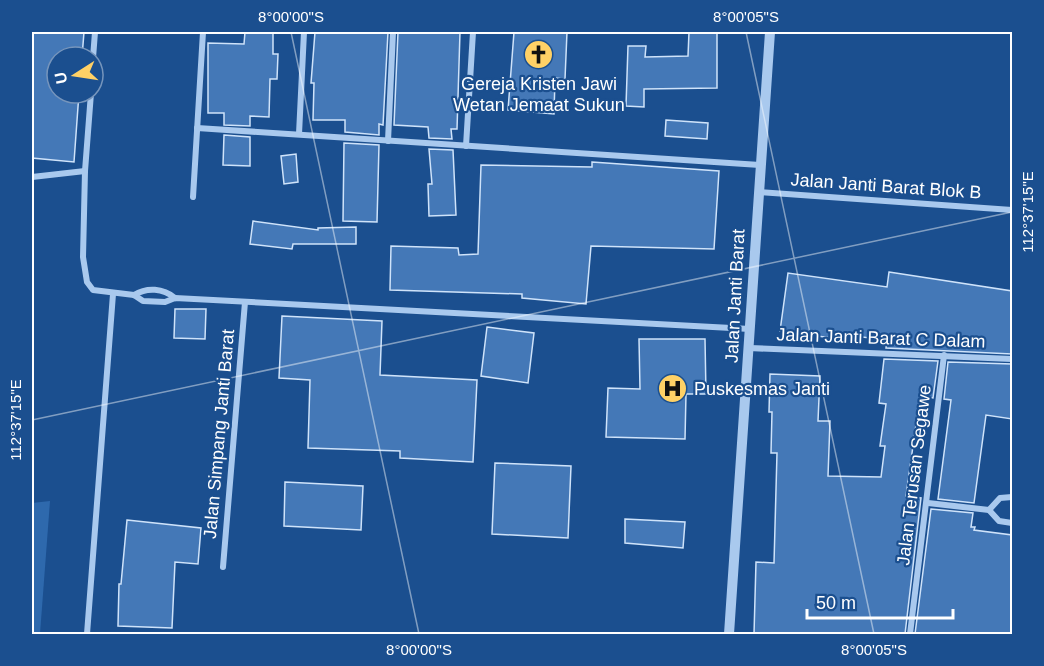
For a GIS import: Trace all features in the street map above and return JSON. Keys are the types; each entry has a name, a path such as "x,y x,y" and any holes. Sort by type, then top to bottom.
{"street":[{"path":"194,197 203,32"},
{"path":"299,134 304,32"},
{"path":"388,141 393,32"},
{"path":"466,146 473,32"},
{"name":"Jalan Janti Barat","path":"729,634 770,32"},
{"path":"90,105 85,171 84,272 87,282 93,290 113,294 134,295 143,290 153,290 166,291 175,298"},
{"path":"197,128 760,165"},
{"path":"32,177 85,171"},
{"name":"Jalan Janti Barat Blok B","path":"758,192 1012,210"},
{"path":"87,634 113,294"},
{"path":"134,295 142,301 165,302 175,298 750,329"},
{"name":"Jalan Simpang Janti Barat","path":"223,567 245,302"},
{"name":"Jalan Janti Barat C Dalam","path":"749,348 1012,359"},
{"name":"Jalan Terusan Segawe","path":"910,634 944,355"},
{"path":"989,510 1000,498 1012,497"},
{"path":"927,503 989,510 999,521 1012,523"}],"shaded area":[{"path":"50,501 40,634 32,634 32,503"}],"building":[{"path":"32,32 84,32 83,45 45,45 45,105 78,105 74,162 32,158"},
{"path":"245,32 273,32 273,54 278,54 277,79 270,79 269,117 250,116 250,126 224,125 224,113 208,113 208,43 244,44"},
{"path":"315,32 388,32 383,125 379,124 379,135 345,132 345,120 313,120 314,83 311,83"},
{"path":"398,32 460,32 457,129 451,129 452,139 429,138 428,127 394,125"},
{"name":"Gereja Kristen Jawi Wetan Jemaat Sukun","path":"514,32 567,32 565,79 555,78 554,114 508,110"},
{"path":"689,32 717,32 717,88 644,89 644,107 626,106 628,46 646,46 645,57 688,56"},
{"path":"666,120 708,123 707,139 665,136"},
{"path":"224,135 250,137 250,166 223,165"},
{"path":"344,143 379,145 377,222 343,221"},
{"path":"429,149 453,150 456,215 429,216 428,184 432,184"},
{"path":"296,154 298,182 284,184 281,156"},
{"path":"592,162 719,171 714,249 591,246 586,304 522,298 522,294 390,290 391,246 458,248 459,255 478,254 481,165 592,167"},
{"path":"253,221 318,230 318,228 356,227 356,244 293,244 292,249 250,244"},
{"path":"889,272 1012,291 1012,354 886,348 887,340 854,336 854,341 780,331 788,273 887,287"},
{"path":"175,309 206,309 205,339 174,338"},
{"path":"282,316 382,321 380,375 477,380 473,462 400,458 400,451 308,448 310,380 279,378"},
{"path":"487,327 534,333 528,383 481,376"},
{"name":"Puskesmas Janti","path":"639,339 705,339 706,394 686,394 685,439 606,437 608,388 640,389"},
{"path":"884,359 938,361 933,398 920,396 906,496 921,498 905,634 754,634 756,562 774,563 777,453 771,453 770,374 820,376 818,421 830,421 828,476 881,477 885,446 880,446 886,404 879,403"},
{"path":"948,362 1012,364 1012,419 986,415 974,503 938,499 951,400 944,399"},
{"path":"495,463 571,466 568,538 492,534"},
{"path":"285,482 363,486 361,530 284,526"},
{"path":"931,509 973,513 971,527 975,527 974,530 1012,535 1012,634 915,634"},
{"path":"625,519 685,522 683,548 625,543"},
{"path":"127,520 201,528 198,564 175,562 172,628 118,626 119,584 121,584"}],"place":[{"name":"Gereja Kristen Jawi Wetan Jemaat Sukun","path":"539,55"},
{"name":"Puskesmas Janti","path":"673,389"}]}
